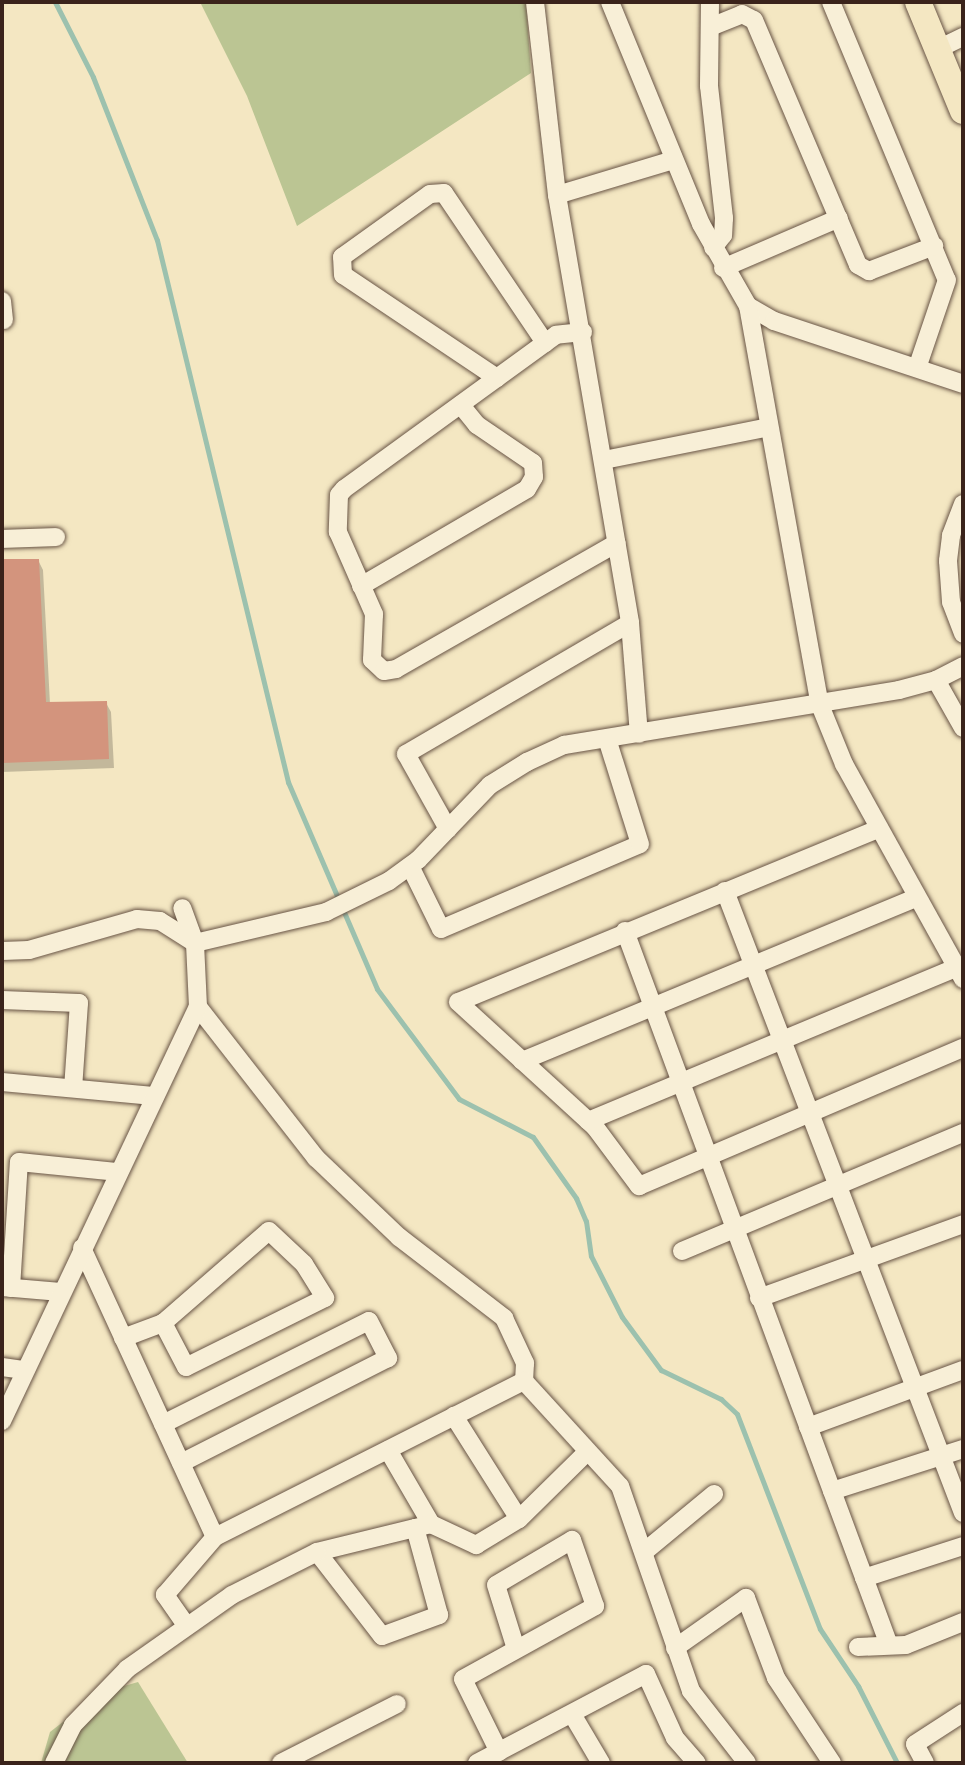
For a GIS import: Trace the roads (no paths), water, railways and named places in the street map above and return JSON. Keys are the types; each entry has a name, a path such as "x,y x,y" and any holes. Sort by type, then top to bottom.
{"highway":[{"path":"918,2 963,111"}],"street":[{"path":"535,2 557,195 583,332 630,623 639,734"},
{"path":"588,1121 780,1040 960,974 915,898 844,764 820,705 748,306 723,268 701,224 610,2"},
{"path":"710,2 713,26 709,86 724,218 723,235 713,248"},
{"path":"831,2 947,280 917,368"},
{"path":"713,26 742,14 754,20 863,269 934,246"},
{"path":"938,49 963,37"},
{"path":"557,195 674,160"},
{"path":"497,378 343,275 342,257 430,194 444,194 545,343"},
{"path":"723,268 839,218"},
{"path":"2,301 4,320"},
{"path":"748,306 774,321 963,384"},
{"path":"583,332 556,335 339,495 338,531 374,614 372,660 376,668 396,669 617,543"},
{"path":"361,586 527,489 534,477 533,463 477,425 461,405"},
{"path":"604,460 769,427"},
{"path":"963,504 951,536 963,634"},
{"path":"2,538 56,537"},
{"path":"448,829 406,754 630,623"},
{"path":"2,951 29,950 137,919 160,921 195,943 326,912 363,897 410,866 490,786 527,762 564,745 820,705 936,680 963,666"},
{"path":"936,680 963,728"},
{"path":"410,866 440,929 640,844 607,739"},
{"path":"878,829 625,930 458,1002 588,1121 639,1186 963,1048"},
{"path":"725,891 863,1260 963,1513"},
{"path":"522,1061 915,898"},
{"path":"2,1421 23,1370 198,1007 195,943 182,908"},
{"path":"625,930 889,1645"},
{"path":"2,1000 79,1003 73,1088"},
{"path":"198,1007 316,1158 399,1237 504,1318 525,1363 524,1381 620,1486 691,1691 747,1763"},
{"path":"2,1082 153,1096"},
{"path":"682,1251 963,1133"},
{"path":"61,1292 7,1288 19,1162 118,1172"},
{"path":"759,1298 963,1224"},
{"path":"123,1338 163,1323 269,1231 304,1264 325,1298 187,1367 163,1323"},
{"path":"82,1248 215,1537"},
{"path":"163,1424 369,1321 388,1358 181,1463"},
{"path":"2,1367 23,1370"},
{"path":"807,1427 963,1370"},
{"path":"186,1625 165,1595 215,1537 524,1381"},
{"path":"454,1416 519,1520"},
{"path":"832,1491 963,1449"},
{"path":"317,1552 382,1636 439,1615 423,1526 388,1450"},
{"path":"54,1763 73,1725 100,1693 186,1625 232,1595 317,1552 423,1526 476,1545 519,1520 587,1452"},
{"path":"644,1552 714,1494"},
{"path":"499,1752 463,1679 595,1606 572,1540 496,1585 516,1649"},
{"path":"864,1578 963,1546"},
{"path":"675,1648 746,1598 776,1678 832,1763"},
{"path":"858,1647 906,1644 963,1622"},
{"path":"477,1763 646,1674 675,1738 697,1763"},
{"path":"281,1763 397,1704"},
{"path":"925,1763 915,1744 963,1713"},
{"path":"572,1714 601,1763"}],"waterway":[{"path":"55,2 93,77 157,240 288,782 377,989 459,1099 533,1137 576,1198 586,1221 591,1256 622,1317 661,1370 721,1399 737,1414 820,1629 858,1686 897,1763"}]}
